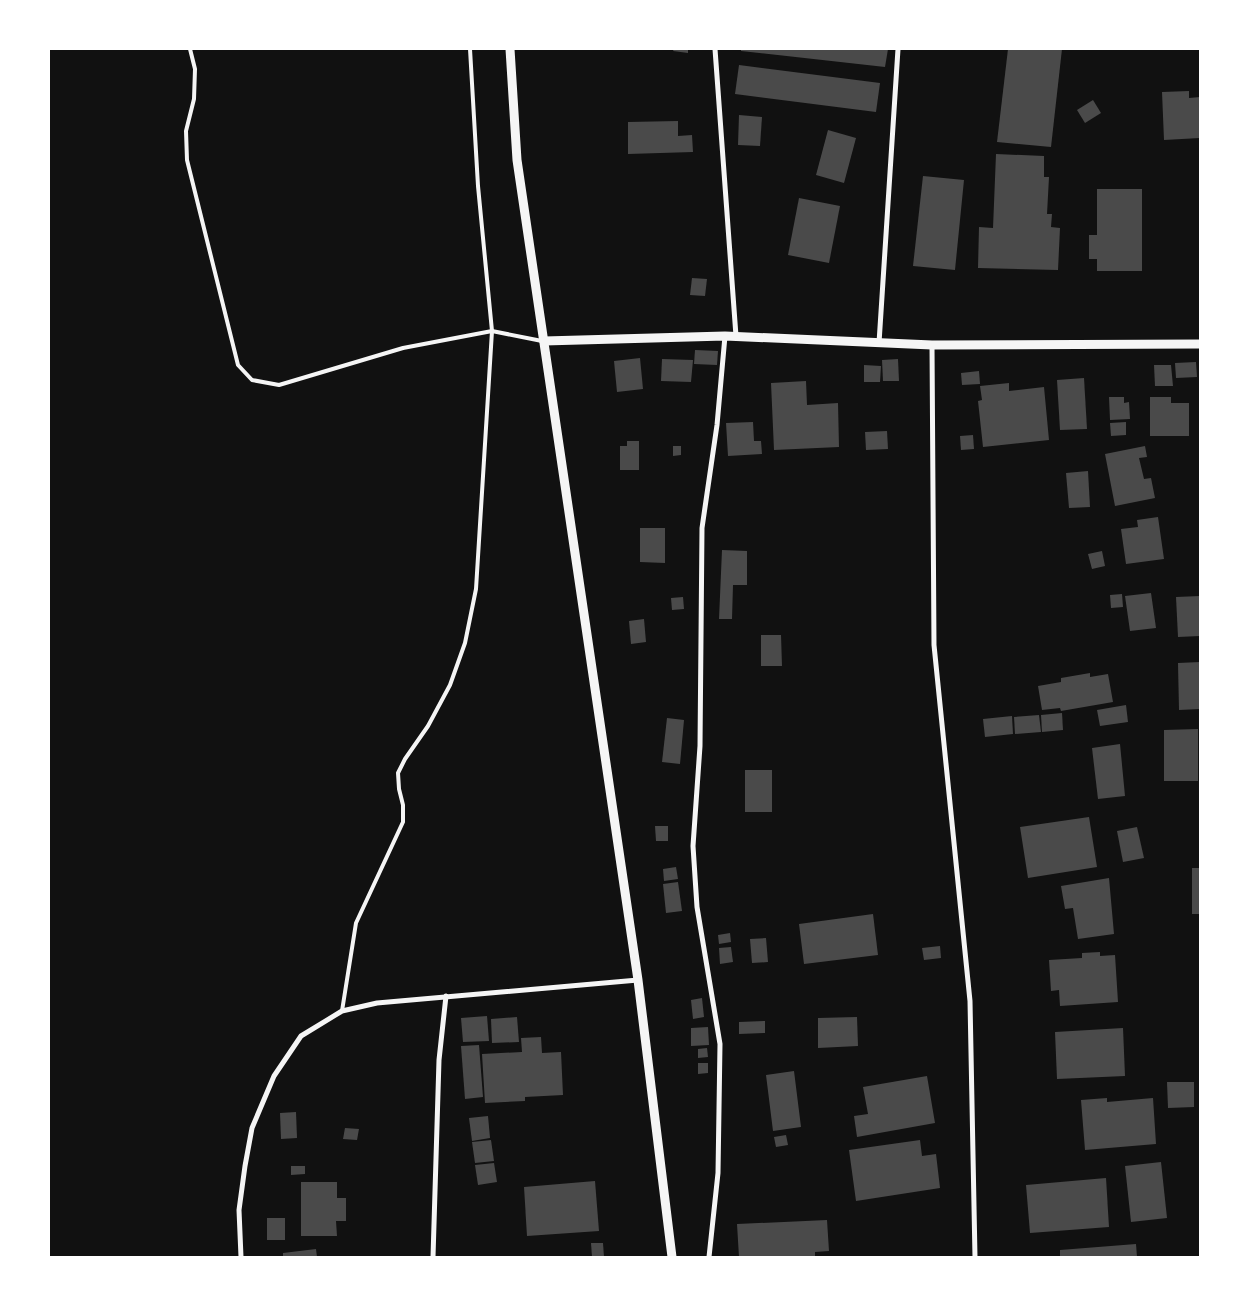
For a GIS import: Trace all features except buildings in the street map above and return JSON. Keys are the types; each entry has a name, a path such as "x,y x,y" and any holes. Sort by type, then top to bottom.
{"street":[{"path":"510,49 517,160 638,980 672,1257"},
{"path":"715,49 736,336"},
{"path":"879,344 898,49"},
{"path":"709,1257 718,1173 720,1044 697,907 693,846 700,746 702,528 717,425 725,336"},
{"path":"544,341 736,336 932,345 1200,344"},
{"path":"932,345 934,645 970,1001 976,1257"},
{"path":"241,1257 239,1210 252,1128 263,1098 274,1076 301,1036 342,1011 378,1003 638,980"},
{"path":"433,1257 439,1060 446,996"}],"lane":[{"path":"190,49 195,69 194,100 186,130 187,160 238,365 252,380 279,385 403,348 492,331 544,341"},
{"path":"342,1011 356,922 403,822 403,805 398,773 405,758 428,726 450,685 465,643 476,589 492,331 478,186 470,49"}]}
